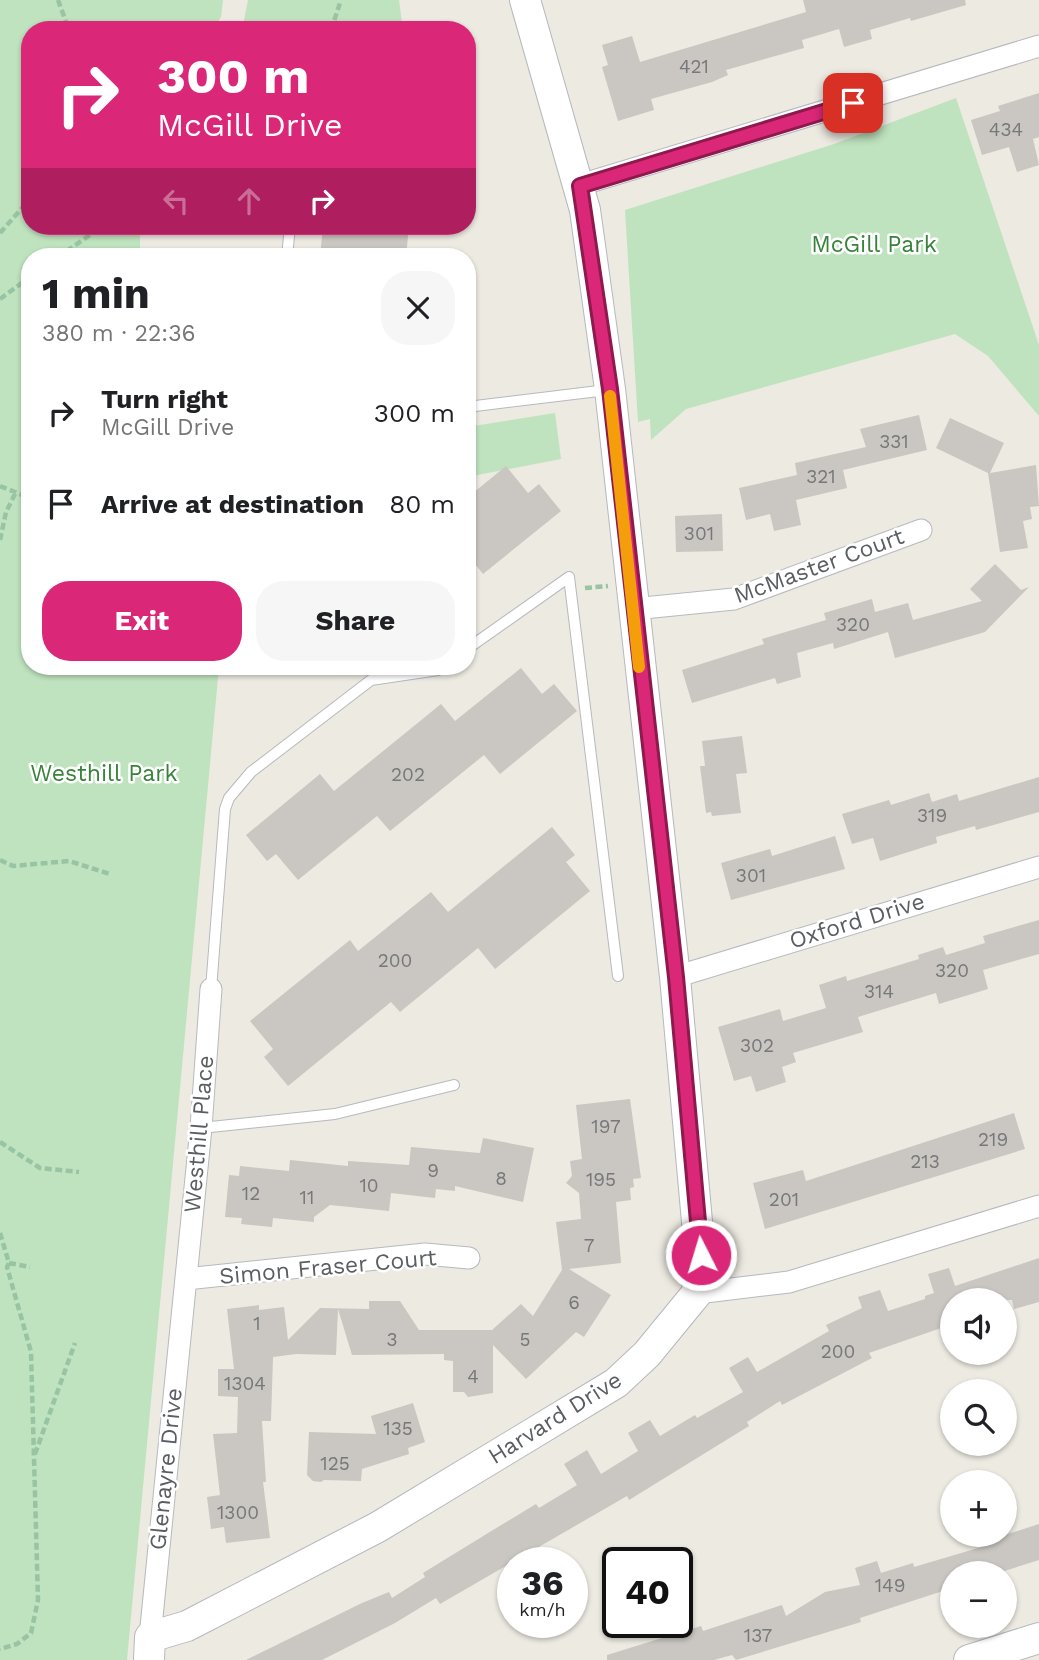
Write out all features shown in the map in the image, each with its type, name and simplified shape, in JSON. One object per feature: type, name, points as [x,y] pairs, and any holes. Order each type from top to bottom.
[{"type":"street","points":[[525,0],[580,186],[610,389],[632,608],[676,977],[701,1255],[697,1293],[789,1282],[1039,1206]]},
{"type":"street","points":[[580,186],[1039,46]]},
{"type":"street","name":"McMaster Court","points":[[632,608],[734,599],[921,530]]},
{"type":"street","name":"Oxford Drive","points":[[676,977],[1039,867]]},
{"type":"street","name":"Westhill Place","points":[[187,1279],[211,989]]},
{"type":"street","name":"Simon Fraser Court","points":[[187,1279],[425,1254],[468,1258]]},
{"type":"street","name":"Glenayre Drive","points":[[149,1648],[187,1279]]},
{"type":"street","name":"Harvard Drive","points":[[149,1648],[378,1527],[616,1383],[646,1354],[697,1293]]},
{"type":"street","points":[[969,1660],[1039,1639]]},
{"type":"lane","points":[[476,406],[610,389]]},
{"type":"lane","points":[[476,643],[569,577],[618,975]]},
{"type":"lane","points":[[211,989],[225,809],[229,798],[251,772],[370,680],[404,675]]},
{"type":"lane","points":[[201,1128],[335,1114],[454,1085]]},
{"type":"path","points":[[58,0],[66,21]]},
{"type":"path","points":[[334,21],[341,0]]},
{"type":"path","points":[[0,233],[21,209]]},
{"type":"path","points":[[71,248],[90,235]]},
{"type":"path","points":[[0,299],[21,284]]},
{"type":"path","points":[[0,486],[21,494]]},
{"type":"path","points":[[0,540],[6,512],[16,492]]},
{"type":"path","points":[[0,860],[13,866],[69,860],[110,874]]},
{"type":"path","points":[[0,1142],[40,1168],[79,1172]]},
{"type":"path","points":[[0,1233],[31,1352],[36,1617],[31,1633],[26,1638],[0,1649]]},
{"type":"path","points":[[9,1263],[30,1267]]},
{"type":"path","points":[[34,1458],[75,1343]]},
{"type":"green space","name":"Westhill Park","points":[[0,0],[223,0],[219,21],[21,21],[21,235],[140,235],[140,248],[21,248],[21,675],[218,675],[127,1660],[0,1660]]},
{"type":"green space","points":[[248,0],[399,0],[402,21],[244,21]]},
{"type":"green space","name":"McGill Park","points":[[956,98],[1039,345],[1039,416],[988,356],[955,334],[686,409],[651,440],[650,419],[638,422],[625,210],[834,144]]},
{"type":"green space","points":[[555,413],[561,459],[476,475],[476,426]]},
{"type":"building","points":[[803,0],[965,0],[966,5],[870,30],[872,39],[844,47],[839,29],[802,40],[804,48],[726,70],[728,75],[712,82],[651,99],[654,110],[618,121],[602,67],[608,65],[602,45],[632,36],[640,62],[806,12]]},
{"type":"building","points":[[1039,93],[1039,137],[1033,139],[1039,165],[1017,172],[1009,147],[982,155],[971,120],[1000,111],[998,106]]},
{"type":"building","points":[[322,235],[408,235],[407,248],[321,248]]},
{"type":"building","points":[[919,415],[927,450],[843,470],[847,488],[796,500],[801,525],[774,531],[770,514],[746,520],[739,488],[797,475],[795,463],[866,447],[860,429]]},
{"type":"building","points":[[950,418],[1004,443],[990,473],[1036,465],[1039,506],[1030,507],[1032,519],[1023,521],[1028,548],[1000,552],[988,473],[936,448]]},
{"type":"building","points":[[506,466],[528,493],[539,484],[561,511],[483,574],[476,565],[476,491]]},
{"type":"building","points":[[722,514],[723,551],[676,552],[675,516]]},
{"type":"building","points":[[995,564],[1021,590],[1029,587],[985,632],[895,658],[888,632],[834,649],[833,643],[797,653],[801,677],[777,684],[775,678],[692,703],[682,670],[764,644],[762,639],[826,620],[824,613],[872,599],[875,612],[908,603],[913,620],[982,601],[970,589]]},
{"type":"building","points":[[521,668],[542,694],[554,684],[577,711],[500,774],[484,755],[390,831],[377,816],[298,880],[276,854],[267,861],[246,835],[320,774],[334,791],[441,704],[455,721]]},
{"type":"building","points":[[742,736],[747,773],[736,774],[741,813],[712,816],[711,812],[706,813],[700,766],[705,766],[702,741]]},
{"type":"building","points":[[1039,777],[1039,812],[976,830],[975,826],[936,837],[937,843],[880,861],[873,838],[852,844],[842,814],[889,800],[891,805],[929,793],[932,802],[957,794],[959,801]]},
{"type":"building","points":[[552,827],[575,855],[566,862],[590,891],[495,969],[478,948],[400,1012],[391,1002],[288,1086],[264,1057],[273,1049],[250,1021],[350,940],[358,951],[431,892],[448,912]]},
{"type":"building","points":[[835,836],[845,869],[731,900],[721,863],[770,849],[772,856]]},
{"type":"building","points":[[1039,920],[1039,954],[983,970],[988,989],[939,1004],[936,993],[858,1017],[863,1032],[793,1053],[796,1062],[782,1067],[786,1082],[756,1092],[751,1076],[734,1081],[718,1027],[780,1009],[783,1021],[826,1008],[819,985],[846,976],[847,981],[919,959],[918,955],[943,947],[946,955],[985,943],[983,936]]},
{"type":"building","points":[[630,1099],[641,1178],[633,1179],[634,1187],[630,1188],[631,1200],[616,1202],[621,1263],[569,1269],[611,1295],[584,1337],[576,1332],[526,1379],[493,1345],[493,1393],[468,1397],[464,1392],[453,1392],[453,1361],[444,1360],[444,1354],[352,1355],[338,1309],[336,1355],[296,1354],[273,1357],[271,1421],[262,1421],[266,1482],[263,1482],[270,1538],[226,1543],[224,1527],[211,1529],[207,1497],[220,1495],[213,1434],[237,1433],[238,1397],[218,1396],[218,1369],[234,1369],[227,1309],[259,1305],[259,1310],[284,1307],[288,1340],[320,1308],[369,1309],[369,1301],[400,1301],[419,1330],[492,1330],[521,1304],[533,1316],[562,1270],[556,1222],[581,1219],[579,1193],[566,1183],[572,1176],[570,1161],[582,1159],[576,1105]]},
{"type":"building","points":[[1014,1113],[1025,1149],[765,1229],[753,1183],[803,1170],[806,1181]]},
{"type":"building","points":[[483,1138],[534,1148],[523,1202],[455,1186],[455,1191],[436,1189],[435,1198],[391,1193],[389,1211],[330,1205],[314,1217],[314,1222],[273,1218],[272,1227],[241,1224],[242,1218],[225,1217],[229,1175],[239,1176],[240,1166],[289,1171],[290,1160],[348,1166],[348,1161],[409,1165],[411,1147],[480,1153]]},
{"type":"building","points":[[1039,1258],[1039,1302],[1017,1308],[1017,1288],[940,1288],[940,1328],[869,1353],[872,1358],[782,1405],[780,1401],[747,1422],[749,1426],[629,1500],[627,1496],[539,1547],[497,1547],[497,1571],[440,1604],[436,1598],[395,1623],[322,1660],[246,1660],[362,1603],[389,1592],[392,1598],[425,1577],[423,1573],[493,1530],[536,1504],[539,1508],[577,1485],[564,1464],[587,1450],[601,1474],[638,1451],[628,1433],[650,1420],[660,1436],[695,1415],[697,1418],[743,1392],[729,1368],[748,1357],[757,1372],[829,1331],[826,1325],[862,1308],[858,1297],[880,1290],[888,1311],[925,1299],[925,1296],[934,1293],[928,1274],[949,1268],[955,1286]]},
{"type":"building","points":[[413,1403],[425,1442],[408,1448],[409,1454],[362,1469],[361,1481],[321,1482],[313,1481],[307,1475],[309,1432],[376,1434],[371,1416]]},
{"type":"building","points":[[1039,1524],[1039,1560],[1017,1567],[1017,1561],[940,1561],[940,1592],[860,1618],[861,1622],[736,1660],[732,1655],[714,1660],[607,1660],[607,1655],[662,1638],[693,1638],[693,1628],[701,1626],[703,1631],[782,1605],[786,1616],[825,1592],[860,1585],[855,1568],[877,1561],[881,1573],[913,1563],[914,1567],[982,1547],[1017,1547],[1017,1531]]},
{"type":"slow traffic","points":[[610,396],[639,667]]},
{"type":"route","points":[[701,1255],[676,977],[632,608],[610,389],[580,186],[853,103]]}]
